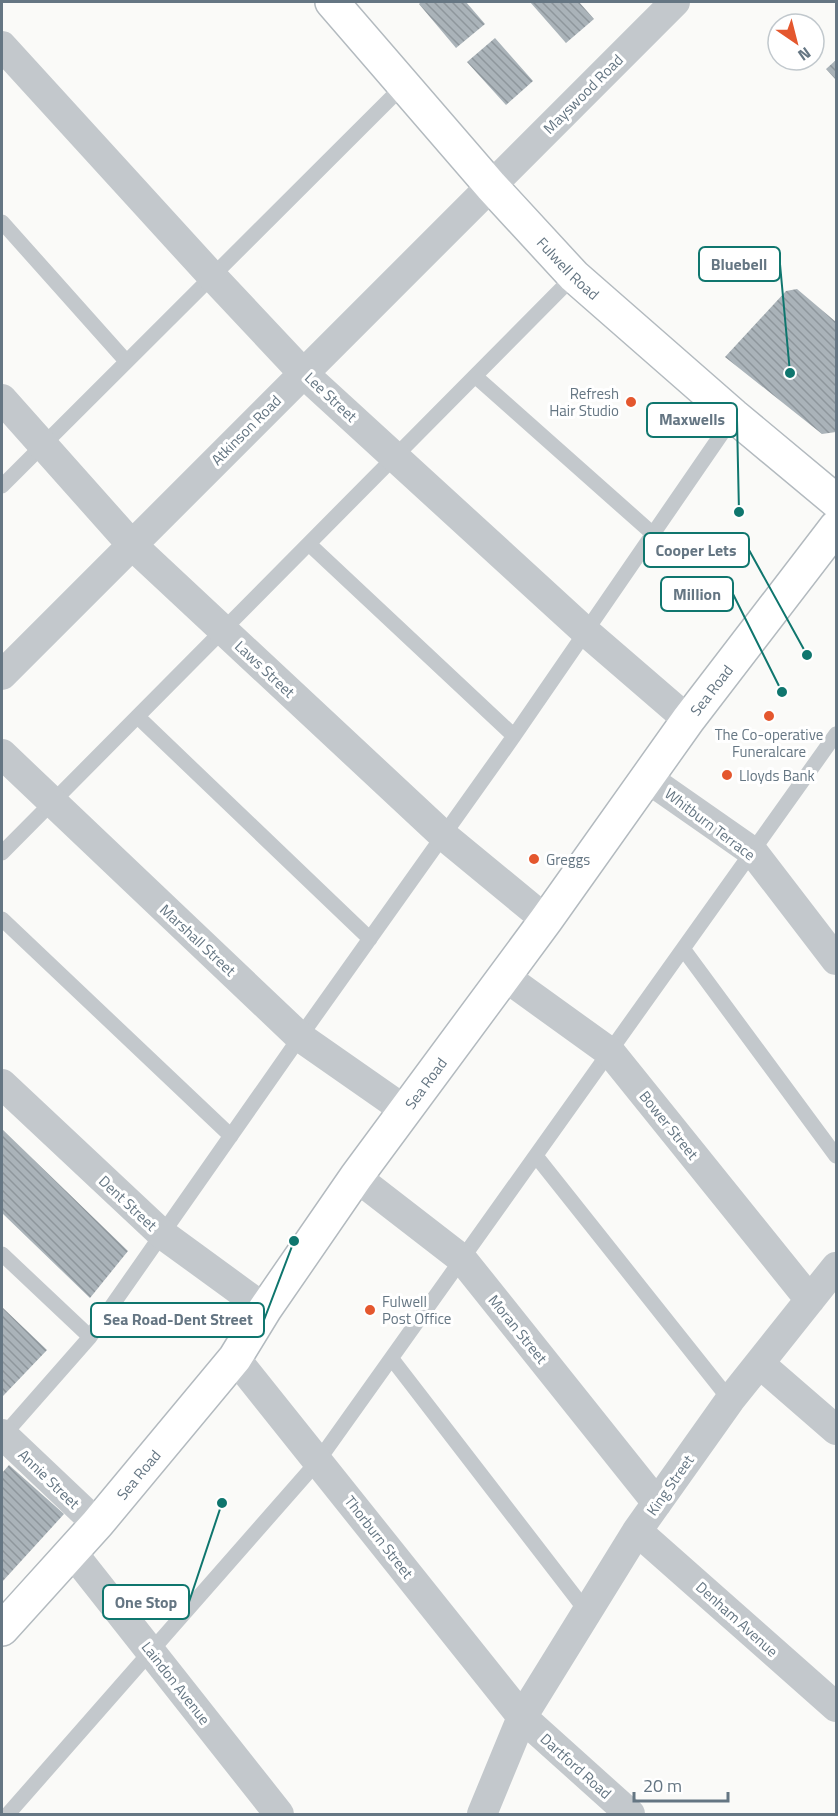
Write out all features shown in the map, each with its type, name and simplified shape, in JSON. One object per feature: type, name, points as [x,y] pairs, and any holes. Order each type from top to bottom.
[{"type":"street","name":"Fulwell Road","points":[[332,2],[491,186],[574,276],[734,416],[837,501]]},
{"type":"street","name":"Mayswood Road","points":[[491,186],[664,5]]},
{"type":"street","name":"Lee Street","points":[[2,46],[303,373],[586,632],[688,720]]},
{"type":"street","name":"Atkinson Road","points":[[2,675],[491,186]]},
{"type":"street","name":"Laws Street","points":[[2,399],[132,544],[444,836],[546,920]]},
{"type":"street","name":"Sea Road","points":[[2,1629],[97,1524],[235,1358],[265,1309],[356,1177],[546,920],[688,720],[837,527]]},
{"type":"street","name":"Marshall Street","points":[[2,754],[300,1037],[406,1111]]},
{"type":"street","name":"Whitburn Terrace","points":[[647,777],[753,852],[837,960]]},
{"type":"street","name":"Bower Street","points":[[504,976],[611,1053],[810,1300]]},
{"type":"street","name":"Dent Street","points":[[2,1084],[162,1234],[265,1309]]},
{"type":"street","name":"Moran Street","points":[[356,1177],[462,1259],[657,1503]]},
{"type":"street","name":"King Street","points":[[482,1815],[522,1717],[637,1531],[730,1400],[837,1267]]},
{"type":"street","name":"Thorburn Street","points":[[235,1358],[522,1717]]},
{"type":"street","points":[[760,1364],[837,1430]]},
{"type":"street","name":"Annie Street","points":[[2,1436],[97,1524]]},
{"type":"street","name":"Denham Avenue","points":[[637,1531],[837,1707]]},
{"type":"street","name":"Laindon Avenue","points":[[72,1552],[279,1815]]},
{"type":"street","name":"Dartford Road","points":[[522,1717],[630,1815]]},
{"type":"lane","points":[[2,486],[404,85]]},
{"type":"lane","points":[[2,222],[126,361]]},
{"type":"lane","points":[[2,853],[574,276]]},
{"type":"lane","points":[[475,376],[653,534]]},
{"type":"lane","points":[[2,1436],[90,1337],[514,736],[734,416]]},
{"type":"lane","points":[[309,544],[514,736]]},
{"type":"lane","points":[[138,717],[370,939]]},
{"type":"lane","points":[[8,1815],[318,1461],[836,737]]},
{"type":"lane","points":[[2,918],[231,1136]]},
{"type":"lane","points":[[684,950],[837,1156]]},
{"type":"lane","points":[[537,1156],[730,1400]]},
{"type":"lane","points":[[2,1254],[90,1337]]},
{"type":"lane","points":[[392,1359],[587,1612]]},
{"type":"building","points":[[421,2],[466,2],[485,24],[456,48],[419,4]]},
{"type":"building","points":[[530,2],[579,2],[594,19],[566,43]]},
{"type":"building","points":[[495,38],[533,81],[506,105],[467,62]]},
{"type":"building","points":[[836,60],[836,80],[826,69]]},
{"type":"building","points":[[797,289],[836,322],[836,432],[822,434],[725,357],[786,291]]},
{"type":"building","points":[[2,1129],[128,1251],[90,1298],[2,1213]]},
{"type":"building","points":[[2,1307],[47,1350],[3,1396],[2,1394]]},
{"type":"building","points":[[9,1465],[64,1514],[2,1582],[2,1473]]},
{"type":"place","name":"Bluebell","points":[[790,373]]},
{"type":"place","name":"Refresh Hair Studio","points":[[631,402]]},
{"type":"place","name":"Maxwells","points":[[739,512]]},
{"type":"place","name":"Cooper Lets","points":[[807,655]]},
{"type":"place","name":"Million","points":[[782,692]]},
{"type":"place","name":"The Co-operative Funeralcare","points":[[769,716]]},
{"type":"place","name":"Lloyds Bank","points":[[727,775]]},
{"type":"place","name":"Greggs","points":[[534,859]]},
{"type":"place","name":"Sea Road-Dent Street","points":[[294,1241]]},
{"type":"place","name":"Fulwell Post Office","points":[[370,1310]]},
{"type":"place","name":"One Stop","points":[[222,1503]]}]
